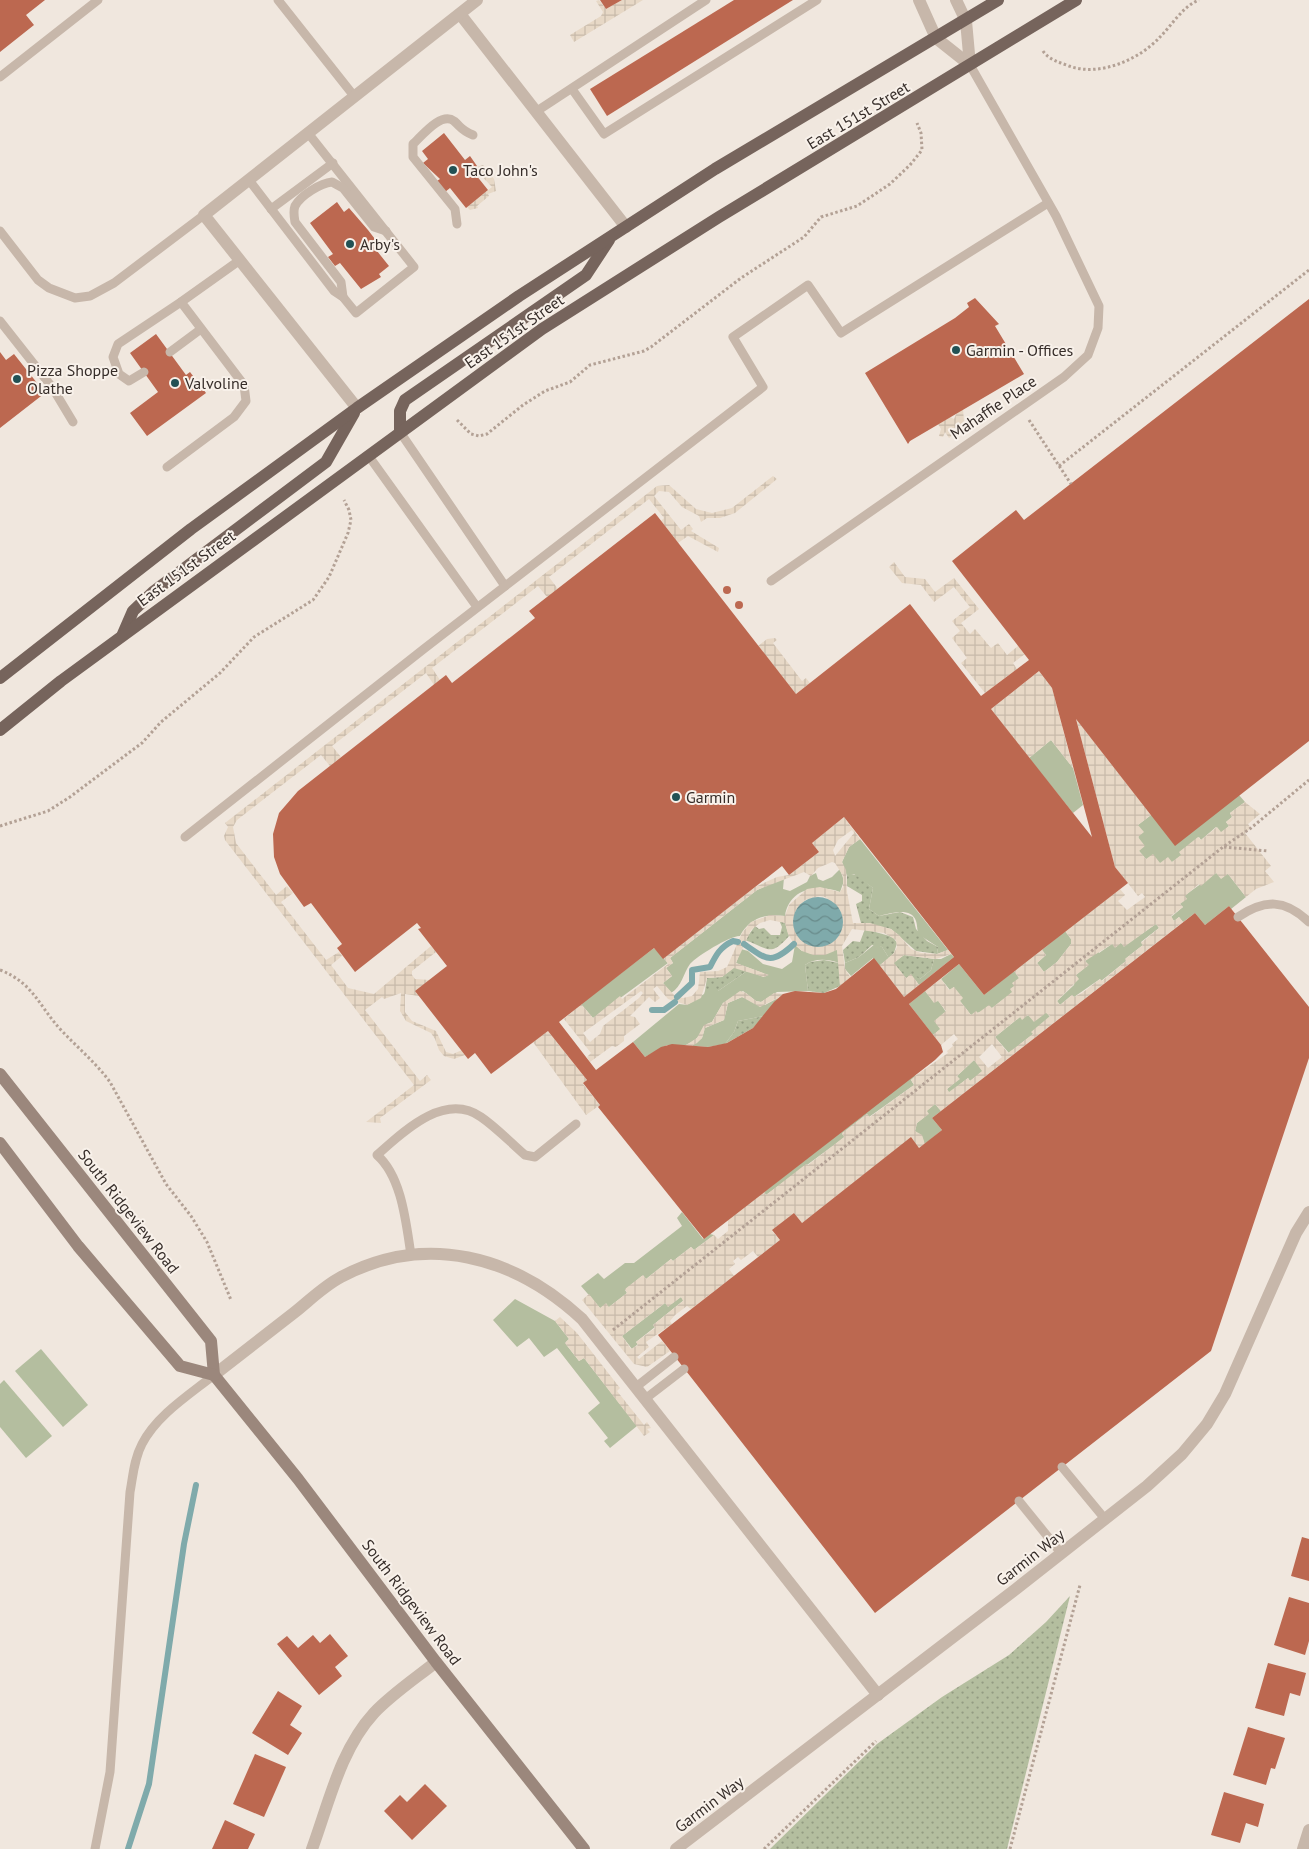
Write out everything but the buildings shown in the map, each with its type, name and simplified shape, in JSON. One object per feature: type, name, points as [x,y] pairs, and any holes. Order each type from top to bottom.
[{"type":"main road","name":"East 151st Street","points":[[0,678],[191,529],[357,408],[519,296],[715,169],[966,21],[998,0]]},
{"type":"main road","name":"East 151st Street","points":[[0,730],[122,636],[542,329],[719,218],[1076,0]]},
{"type":"main road","points":[[400,432],[400,411],[404,400],[586,275],[612,236]]},
{"type":"main road","points":[[122,636],[134,611],[153,592],[326,462],[357,408]]},
{"type":"main road","name":"South Ridgeview Road","points":[[0,1074],[211,1342],[214,1375],[298,1479],[436,1662],[584,1849]]},
{"type":"main road","points":[[0,1143],[78,1246],[180,1366],[214,1375]]},
{"type":"street","points":[[357,408],[204,215],[477,0]]},
{"type":"street","points":[[919,0],[936,38],[970,65]]},
{"type":"street","points":[[956,0],[966,21],[970,65]]},
{"type":"street","points":[[460,14],[626,227]]},
{"type":"street","name":"Garmin Way","points":[[676,1849],[1105,1519],[1147,1486],[1182,1454],[1206,1424],[1225,1394],[1296,1233],[1309,1212]]},
{"type":"street","points":[[214,1375],[339,1278],[365,1266],[412,1254],[450,1255],[484,1261],[535,1281],[555,1295],[582,1319],[878,1695]]},
{"type":"street","points":[[312,1849],[346,1754],[360,1730],[375,1712],[436,1662]]},
{"type":"street","points":[[1303,1849],[1309,1830]]},
{"type":"lane","points":[[0,77],[98,0]]},
{"type":"lane","points":[[278,0],[354,96]]},
{"type":"lane","points":[[537,111],[706,0]]},
{"type":"lane","points":[[572,89],[604,134],[816,0]]},
{"type":"lane","name":"Mahaffie Place","points":[[771,581],[1064,376],[1088,355],[1098,328],[1099,306],[1048,203],[970,65]]},
{"type":"lane","points":[[457,224],[455,209],[413,156],[412,144],[442,119],[448,118],[454,121],[461,130],[473,135]]},
{"type":"lane","points":[[248,180],[334,291],[343,296],[356,313],[414,267],[308,133]]},
{"type":"lane","points":[[271,209],[333,163]]},
{"type":"lane","points":[[343,296],[341,282],[294,222],[293,213],[297,203],[321,185],[332,182],[343,188],[374,227],[386,231]]},
{"type":"lane","points":[[185,837],[477,607],[763,387],[733,337],[808,285],[841,333],[1048,203]]},
{"type":"lane","points":[[0,231],[38,280],[55,291],[75,298],[90,296],[114,283],[204,215]]},
{"type":"lane","points":[[144,372],[129,381],[119,374],[113,357],[118,344],[240,260]]},
{"type":"lane","points":[[167,467],[234,417],[246,401],[244,385],[181,302]]},
{"type":"lane","points":[[0,321],[52,386],[74,422]]},
{"type":"lane","points":[[170,352],[201,329]]},
{"type":"lane","points":[[400,432],[506,586]]},
{"type":"lane","points":[[368,455],[477,607]]},
{"type":"lane","points":[[1238,917],[1260,905],[1272,903],[1292,909],[1309,922]]},
{"type":"lane","points":[[412,1254],[407,1226],[392,1175],[376,1155],[405,1130],[421,1119],[438,1112],[468,1111],[480,1116],[525,1155],[535,1157],[576,1124]]},
{"type":"lane","points":[[636,1386],[674,1357]]},
{"type":"lane","points":[[645,1399],[684,1369]]},
{"type":"lane","points":[[95,1849],[110,1772],[128,1544],[130,1492],[136,1462],[142,1444],[153,1426],[214,1375]]},
{"type":"lane","points":[[1062,1467],[1105,1519]]},
{"type":"lane","points":[[1019,1501],[1061,1553]]},
{"type":"path","points":[[1043,51],[1047,57],[1078,69],[1087,70],[1123,62],[1149,47],[1188,6],[1199,0]]},
{"type":"path","points":[[457,420],[471,434],[479,436],[487,434],[522,405],[545,391],[570,382],[590,365],[644,351],[651,347],[755,267],[804,237],[821,218],[857,206],[890,184],[922,150],[921,133],[917,123]]},
{"type":"path","points":[[1059,466],[1309,270]]},
{"type":"path","points":[[1020,406],[1071,484]]},
{"type":"path","points":[[0,826],[48,811],[70,797],[142,743],[161,722],[220,673],[254,637],[313,600],[329,577],[348,533],[349,510],[344,500]]},
{"type":"path","points":[[613,1330],[1223,847],[1251,828],[1309,780]]},
{"type":"path","points":[[1223,847],[1268,851]]},
{"type":"path","points":[[0,970],[23,981],[60,1030],[100,1069],[110,1082],[166,1184],[191,1216],[207,1242],[231,1300]]},
{"type":"path","points":[[1010,1849],[1080,1584]]},
{"type":"path","points":[[764,1849],[876,1741]]},
{"type":"green space","points":[[1051,740],[1073,768],[1083,805],[1073,813],[1029,758]]},
{"type":"green space","points":[[1239,795],[1245,802],[1230,813],[1232,817],[1226,822],[1229,826],[1221,833],[1216,827],[1201,840],[1199,837],[1180,852],[1182,855],[1172,862],[1160,863],[1146,859],[1139,851],[1138,825],[1151,815]]},
{"type":"green space","points":[[860,839],[948,950],[937,954],[938,947],[919,934],[916,921],[910,914],[899,912],[879,916],[869,909],[873,888],[854,874],[847,876],[842,862],[849,847]]},
{"type":"green space","points":[[840,869],[844,881],[840,892],[823,888],[806,890],[798,894],[792,899],[785,916],[772,915],[759,918],[748,925],[740,936],[722,942],[694,960],[678,987],[671,993],[663,983],[672,976],[666,968],[673,963],[670,958],[757,890],[784,878],[783,889],[790,891],[807,882],[810,876],[816,873],[818,879],[823,881],[832,877]]},
{"type":"green space","points":[[1216,873],[1228,874],[1246,897],[1231,909],[1229,906],[1205,925],[1195,913],[1183,922],[1179,917],[1174,921],[1171,917],[1183,907],[1180,904],[1184,896]]},
{"type":"green space","points":[[850,874],[857,875],[873,888],[869,909],[879,916],[900,912],[913,917],[916,929],[927,941],[938,947],[937,954],[916,951],[891,929],[861,923],[856,904],[862,901],[862,895],[847,886],[847,876]]},
{"type":"green space","points":[[779,920],[785,923],[789,936],[777,947],[768,949],[745,940],[755,926],[759,929],[764,928],[771,935],[780,935],[782,927]]},
{"type":"green space","points":[[1156,924],[1159,928],[1141,942],[1143,945],[1125,959],[1126,961],[1101,981],[1100,979],[1074,997],[1072,995],[1060,1005],[1057,1001],[1074,985],[1076,975],[1088,965],[1085,961],[1098,951],[1099,953],[1112,944],[1121,943],[1124,946]]},
{"type":"green space","points":[[865,929],[893,937],[897,943],[894,953],[889,958],[882,947],[872,945],[859,957],[845,963],[843,950],[853,941],[860,942]]},
{"type":"green space","points":[[1065,931],[1071,939],[1071,944],[1057,962],[1044,972],[1037,963],[1046,955],[1042,950]]},
{"type":"green space","points":[[875,944],[882,947],[889,958],[879,966],[873,958],[851,976],[845,969],[845,963],[859,957]]},
{"type":"green space","points":[[795,945],[802,951],[837,949],[839,963],[821,960],[805,965],[808,991],[777,992],[761,1002],[756,1001],[743,991],[723,1003],[712,1022],[707,1024],[697,1038],[686,1045],[667,1045],[645,1057],[633,1042],[679,1004],[687,1005],[704,994],[705,991],[718,991],[747,971],[764,977],[768,975],[736,963],[741,949],[748,951],[763,964],[782,969],[792,962]]},
{"type":"green space","points":[[654,948],[668,963],[593,1018],[581,1004]]},
{"type":"green space","points":[[951,954],[954,957],[919,985],[911,974],[920,979],[931,970],[934,959],[941,959]]},
{"type":"green space","points":[[904,955],[934,959],[931,970],[920,979],[906,978],[893,963]]},
{"type":"green space","points":[[824,960],[839,963],[840,986],[824,993],[808,991],[805,965],[810,962]]},
{"type":"green space","points":[[959,964],[984,995],[1014,971],[1019,978],[1013,992],[992,1008],[971,1015],[960,1001],[954,987],[950,990],[941,979]]},
{"type":"green space","points":[[734,967],[747,971],[718,991],[705,991],[707,978],[722,977]]},
{"type":"green space","points":[[925,991],[934,1002],[938,1000],[946,1012],[941,1029],[933,1035],[909,1004]]},
{"type":"green space","points":[[742,997],[765,1005],[778,998],[764,1016],[738,1021],[734,1032],[725,1044],[708,1047],[692,1046],[702,1038],[705,1028],[724,1020],[728,1003]]},
{"type":"green space","points":[[1046,1012],[1050,1017],[1033,1034],[1009,1053],[995,1037],[1020,1017]]},
{"type":"green space","points":[[764,1016],[753,1028],[725,1044],[734,1032],[738,1021]]},
{"type":"green space","points":[[974,1060],[983,1071],[970,1081],[968,1078],[949,1093],[947,1089],[959,1079],[957,1076]]},
{"type":"green space","points":[[914,1075],[916,1076],[911,1080],[914,1085],[869,1117],[867,1114],[842,1134],[845,1137],[766,1195],[764,1192]]},
{"type":"green space","points":[[935,1104],[941,1111],[932,1118],[942,1130],[925,1144],[915,1131],[917,1123],[928,1114],[926,1111]]},
{"type":"green space","points":[[682,1212],[703,1239],[710,1234],[714,1235],[694,1250],[691,1247],[673,1261],[671,1259],[646,1279],[643,1275],[625,1290],[627,1293],[609,1307],[600,1308],[581,1286],[598,1273],[604,1279],[625,1263],[634,1263],[682,1226],[677,1218]]},
{"type":"green space","points":[[681,1297],[684,1300],[653,1325],[655,1327],[636,1342],[638,1344],[632,1349],[622,1336],[665,1303],[668,1306]]},
{"type":"green space","points":[[515,1299],[555,1321],[569,1339],[565,1343],[579,1361],[584,1358],[637,1426],[610,1448],[604,1441],[608,1438],[588,1413],[600,1403],[557,1348],[544,1357],[529,1338],[517,1347],[493,1320]]},
{"type":"green space","points":[[41,1349],[88,1405],[63,1427],[15,1371]]},
{"type":"green space","points":[[4,1380],[52,1436],[26,1458],[0,1427],[0,1384]]},
{"type":"green space","points":[[1070,1596],[1007,1849],[770,1849],[877,1744],[942,1697],[1009,1655],[1046,1622]]},
{"type":"shaded area","points":[[599,0],[606,9],[622,0],[643,0],[574,42],[570,35],[601,16],[603,12],[596,1]]},
{"type":"shaded area","points":[[483,165],[494,179],[496,191],[488,194],[489,196],[477,206],[478,208],[470,210],[467,207],[492,187],[474,168]]},
{"type":"shaded area","points":[[963,409],[964,421],[958,427],[950,429],[954,434],[949,438],[945,432],[943,437],[939,436],[941,429],[938,424],[950,417],[954,419],[957,412]]},
{"type":"shaded area","points":[[773,476],[777,479],[735,513],[720,518],[707,518],[701,522],[699,516],[682,507],[669,492],[659,491],[654,496],[681,530],[689,524],[693,529],[691,531],[719,548],[718,552],[688,536],[678,543],[661,521],[664,518],[649,499],[549,577],[558,589],[547,597],[538,586],[432,668],[440,680],[434,685],[426,673],[332,746],[341,757],[330,766],[321,755],[237,820],[233,827],[236,843],[276,895],[287,886],[293,893],[281,902],[326,960],[339,952],[342,956],[331,965],[348,988],[374,994],[431,946],[436,952],[412,971],[415,979],[430,980],[419,996],[405,994],[405,1012],[412,1021],[436,1031],[446,1052],[453,1054],[462,1050],[465,1055],[454,1059],[444,1056],[431,1033],[406,1021],[400,1011],[401,993],[384,999],[382,997],[365,1010],[420,1081],[427,1075],[431,1080],[380,1118],[381,1123],[366,1122],[414,1085],[225,840],[224,836],[228,827],[225,823],[657,486],[669,485],[696,509],[712,513],[732,508]]},
{"type":"shaded area","points":[[894,562],[905,577],[925,579],[935,592],[954,578],[979,609],[961,623],[970,634],[975,629],[991,648],[998,643],[1007,655],[1018,646],[1025,654],[1013,663],[1017,669],[985,693],[961,663],[967,658],[952,638],[960,631],[952,621],[970,607],[954,587],[934,602],[921,585],[902,583],[889,567]]},
{"type":"shaded area","points":[[775,638],[777,640],[773,643],[802,681],[806,678],[810,683],[796,694],[758,646],[767,639]]},
{"type":"shaded area","points":[[1039,671],[1052,688],[1073,768],[1051,740],[1029,758],[991,709]]},
{"type":"shaded area","points":[[1076,719],[1151,815],[1138,825],[1144,832],[1138,837],[1145,846],[1139,851],[1146,859],[1153,854],[1160,863],[1168,857],[1172,862],[1181,855],[1179,852],[1198,837],[1201,840],[1217,827],[1221,832],[1229,826],[1226,822],[1232,817],[1230,813],[1245,802],[1260,814],[1248,824],[1251,828],[1245,833],[1271,866],[1265,871],[1274,882],[1256,889],[1246,897],[1228,874],[1221,879],[1216,873],[1201,886],[1199,884],[1185,896],[1187,899],[1180,904],[1183,907],[1171,916],[1174,921],[1179,917],[1183,922],[941,1111],[935,1104],[927,1111],[929,1114],[917,1123],[915,1131],[922,1135],[925,1144],[919,1148],[911,1138],[802,1223],[794,1213],[772,1231],[780,1240],[758,1257],[753,1251],[741,1260],[738,1257],[733,1261],[735,1264],[729,1269],[734,1276],[691,1309],[687,1306],[675,1315],[670,1321],[672,1324],[646,1342],[649,1347],[637,1357],[639,1359],[662,1341],[670,1351],[647,1367],[634,1364],[582,1300],[589,1294],[600,1308],[606,1303],[609,1307],[627,1293],[625,1289],[643,1275],[646,1279],[671,1259],[673,1261],[691,1247],[694,1250],[714,1235],[718,1239],[728,1231],[728,1220],[764,1192],[766,1195],[806,1164],[808,1165],[844,1137],[842,1133],[867,1114],[870,1117],[914,1085],[911,1080],[948,1053],[947,1051],[953,1046],[952,1044],[958,1039],[954,1034],[941,1045],[933,1035],[940,1029],[934,1021],[946,1011],[938,1001],[934,1003],[925,991],[941,979],[949,990],[954,987],[963,998],[960,1001],[971,1015],[976,1011],[978,1013],[989,1005],[992,1008],[1012,992],[1010,989],[1014,986],[1012,983],[1019,978],[1014,971],[1042,950],[1046,955],[1037,963],[1044,972],[1057,962],[1071,944],[1071,939],[1065,931],[1120,889],[1125,895],[1118,901],[1127,910],[1145,897],[1142,893],[1138,896],[1115,867]],"holes":[[[1156,924],[1159,928],[1141,943],[1143,945],[1125,959],[1126,961],[1102,981],[1100,979],[1082,993],[1074,997],[1072,995],[1060,1005],[1057,1001],[1079,979],[1076,975],[1089,965],[1085,961],[1112,944],[1115,948],[1121,943],[1124,947]],[[1046,1013],[1050,1016],[1031,1032],[1033,1034],[1008,1053],[995,1037],[1020,1017],[1022,1020],[1028,1015],[1034,1022]],[[992,1044],[1002,1057],[988,1068],[979,1057]],[[974,1060],[982,1071],[970,1081],[968,1078],[949,1092],[947,1089],[960,1079],[957,1076]],[[681,1297],[683,1301],[653,1325],[655,1328],[636,1342],[638,1345],[631,1349],[622,1336],[665,1303],[668,1307]]]},
{"type":"shaded area","points":[[844,817],[860,839],[849,847],[842,862],[846,870],[847,892],[853,923],[870,923],[891,929],[911,949],[921,953],[937,954],[948,950],[951,954],[936,959],[904,955],[894,963],[906,978],[911,974],[919,985],[904,997],[879,966],[894,953],[897,947],[896,940],[884,933],[852,929],[842,946],[845,969],[851,978],[840,986],[837,950],[825,955],[813,955],[802,951],[794,944],[788,934],[785,923],[770,920],[760,923],[751,930],[736,963],[769,975],[764,977],[734,968],[722,977],[707,978],[701,998],[687,1005],[668,999],[657,986],[653,989],[660,998],[655,1002],[649,997],[630,1016],[635,1017],[640,1024],[624,1036],[624,1041],[616,1047],[612,1046],[590,1062],[587,1057],[591,1053],[564,1019],[581,1004],[593,1018],[620,996],[622,999],[668,964],[664,958],[755,887],[777,877],[789,875],[819,852],[812,843]],"holes":[[[852,830],[854,833],[835,856],[833,850],[838,840]],[[832,862],[835,863],[843,876],[843,887],[840,892],[820,887],[807,889],[789,905],[785,916],[770,915],[751,922],[742,933],[727,967],[718,971],[700,972],[698,989],[692,996],[683,998],[675,996],[663,983],[672,976],[666,968],[673,963],[670,958],[757,890],[804,872],[811,876],[818,868]],[[820,896],[828,898],[795,912],[805,900]],[[641,991],[643,993],[603,1026],[600,1034],[590,1042],[583,1033]]]},
{"type":"shaded area","points":[[740,991],[761,1002],[774,993],[785,994],[760,1007],[742,997],[728,1003],[724,1020],[705,1028],[702,1038],[697,1043],[692,1046],[686,1045],[697,1038],[704,1025],[712,1022],[723,1003]]},
{"type":"shaded area","points":[[548,1031],[587,1080],[583,1084],[600,1105],[586,1115],[533,1042]]},
{"type":"shaded area","points":[[560,1317],[577,1333],[620,1388],[617,1391],[644,1425],[647,1422],[651,1428],[647,1429],[650,1432],[644,1436],[584,1358],[579,1361],[565,1343],[569,1339],[555,1321]]},
{"type":"water","points":[[818,897],[828,899],[836,904],[841,912],[843,922],[841,932],[836,940],[828,945],[818,947],[808,945],[800,940],[795,932],[793,922],[795,912],[800,904],[808,899]]},
{"type":"waterway","points":[[677,997],[692,983],[692,970],[710,967],[716,955],[722,949],[733,941],[738,942]]},
{"type":"waterway","points":[[744,944],[758,954],[769,958],[780,955],[794,944]]},
{"type":"waterway","points":[[652,1010],[664,1010],[675,1002]]},
{"type":"waterway","points":[[128,1849],[149,1784],[184,1544],[196,1485]]},
{"type":"place","name":"Taco John's","points":[[453,170]]},
{"type":"place","name":"Arby's","points":[[350,244]]},
{"type":"place","name":"Garmin - Offices","points":[[956,350]]},
{"type":"place","name":"Pizza Shoppe Olathe","points":[[17,379]]},
{"type":"place","name":"Valvoline","points":[[175,383]]},
{"type":"place","name":"Garmin","points":[[676,797]]}]
